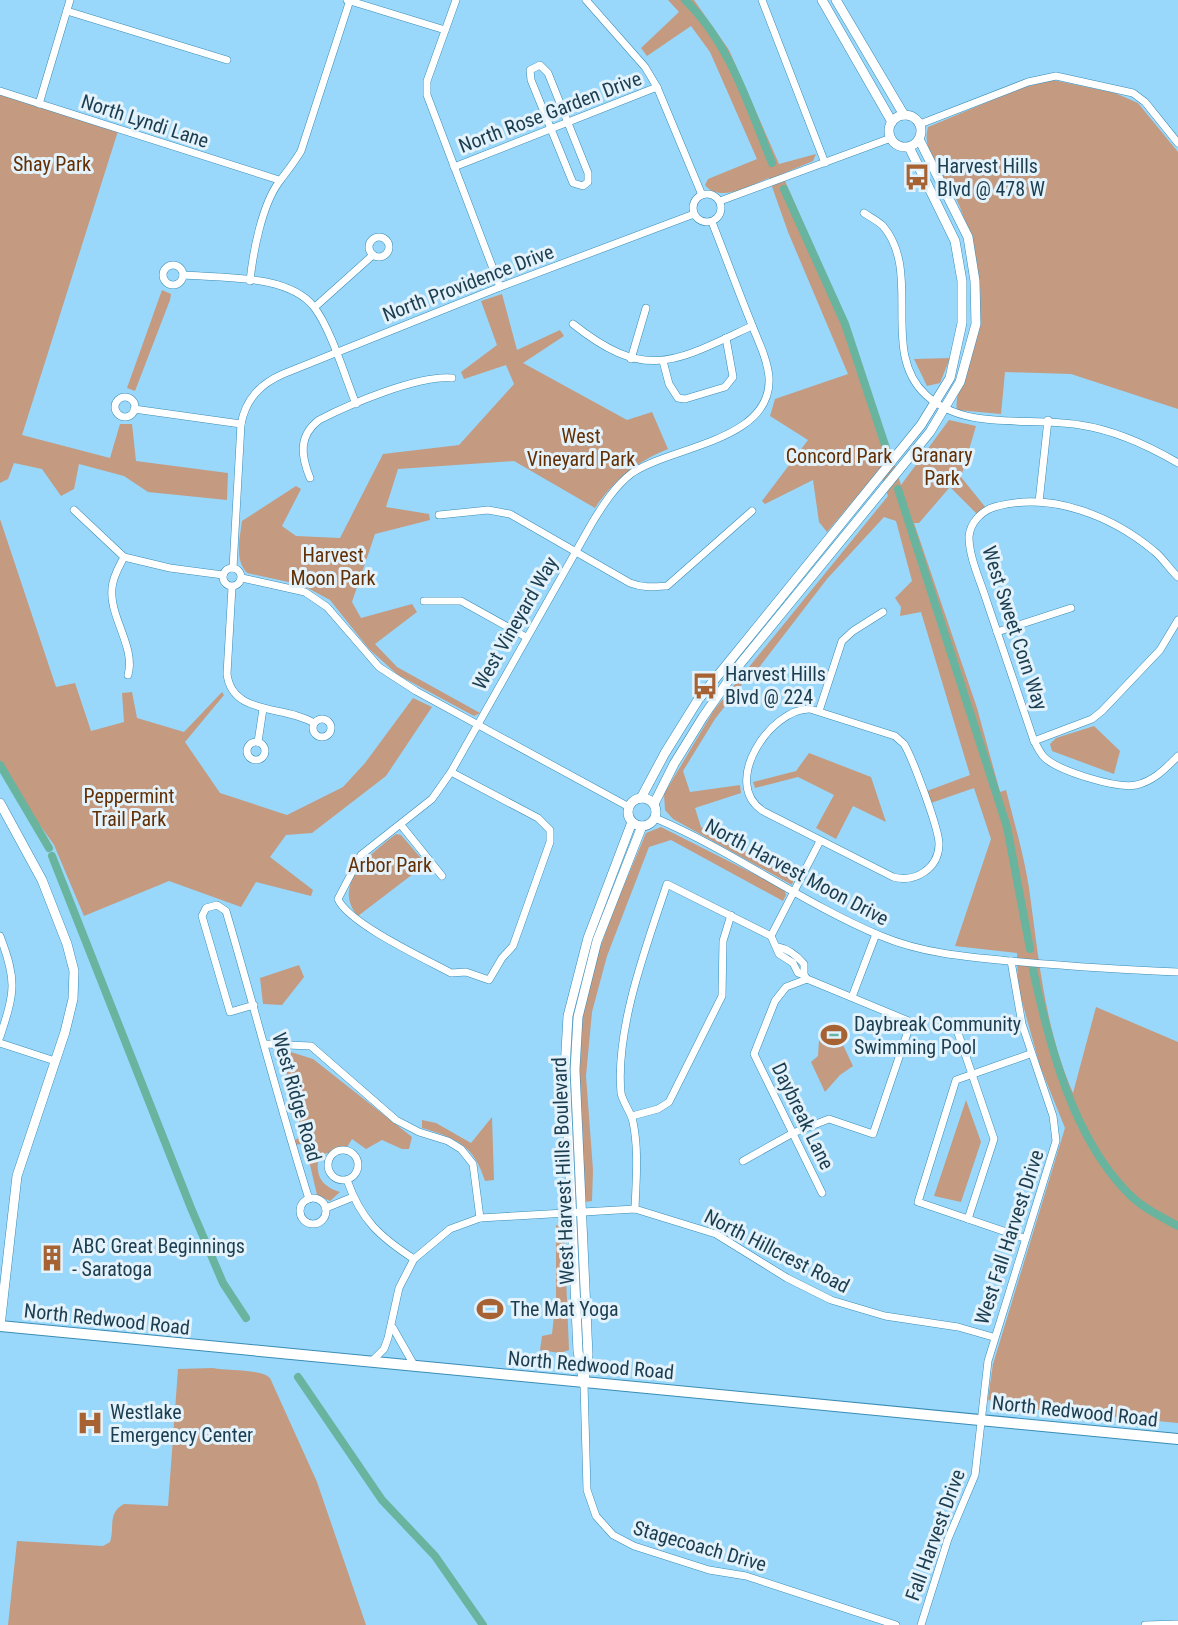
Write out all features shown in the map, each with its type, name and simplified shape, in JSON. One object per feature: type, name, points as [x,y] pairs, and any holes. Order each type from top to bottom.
[{"type":"main road","name":"North Redwood Road","points":[[0,1326],[414,1365],[584,1384],[1178,1439]]},
{"type":"street","points":[[39,104],[70,0]]},
{"type":"street","points":[[250,281],[263,221],[279,180],[289,172],[301,151],[349,0],[445,30]]},
{"type":"street","points":[[456,0],[427,81],[427,95],[500,287]]},
{"type":"street","points":[[586,0],[645,67],[657,87],[702,195]]},
{"type":"street","points":[[762,0],[825,163]]},
{"type":"street","points":[[822,0],[892,122],[891,138],[897,145],[909,147],[919,139]]},
{"type":"street","points":[[836,0],[904,116]]},
{"type":"street","points":[[67,11],[228,60]]},
{"type":"street","points":[[535,66],[545,68],[548,73],[568,122],[588,173],[588,182],[583,186],[573,183],[549,130],[530,75],[530,70],[535,66]]},
{"type":"street","points":[[920,124],[1044,76],[1060,76],[1133,93],[1145,102],[1178,143]]},
{"type":"street","name":"North Rose Garden Drive","points":[[454,167],[657,87]]},
{"type":"street","name":"North Lyndi Lane","points":[[0,92],[279,180]]},
{"type":"street","points":[[641,798],[665,753],[698,700],[960,382],[976,324],[975,281],[968,237],[919,139],[920,124],[913,117],[904,116],[892,122]]},
{"type":"street","points":[[720,201],[891,138]]},
{"type":"street","points":[[629,807],[632,822],[642,826],[655,818],[654,804],[680,754],[740,664],[889,484],[941,405],[950,378],[962,323],[962,281],[955,241],[909,147]]},
{"type":"street","points":[[702,195],[714,195],[720,201],[721,213],[712,222],[704,222],[694,214],[693,206],[702,195]]},
{"type":"street","points":[[864,213],[883,226],[892,244],[902,290],[901,334],[906,360],[917,385],[941,405],[960,416],[981,420],[1048,420],[1083,425],[1116,435],[1178,463]]},
{"type":"street","name":"North Providence Drive","points":[[241,424],[248,403],[257,390],[273,378],[500,287],[694,214]]},
{"type":"street","points":[[573,324],[615,354],[631,359],[663,361],[752,326],[712,222]]},
{"type":"street","points":[[315,307],[373,255]]},
{"type":"street","points":[[183,275],[286,286],[299,293],[315,307],[356,404]]},
{"type":"street","points":[[631,359],[646,309]]},
{"type":"street","name":"West Vineyard Way","points":[[451,772],[542,820],[550,830],[550,842],[513,946],[502,958],[489,980],[466,972],[450,973],[363,924],[341,907],[338,899],[361,855],[432,799],[451,772],[526,637],[608,499],[632,473],[664,456],[733,432],[745,426],[760,410],[768,388],[768,375],[765,359],[752,326]]},
{"type":"street","points":[[663,361],[669,384],[678,398],[685,399],[725,387],[733,377],[726,338]]},
{"type":"street","points":[[310,478],[302,453],[303,442],[310,427],[328,415],[428,378],[452,378]]},
{"type":"street","points":[[134,409],[241,424],[233,568]]},
{"type":"street","points":[[1048,420],[1040,502],[1083,511],[1128,532],[1154,550],[1178,577]]},
{"type":"street","name":"West Sweet Corn Way","points":[[1034,741],[997,633],[969,541],[976,519],[992,507],[1040,502]]},
{"type":"street","points":[[74,510],[124,557],[170,568],[223,575]]},
{"type":"street","points":[[440,515],[488,510],[501,512],[640,587],[667,586],[752,511]]},
{"type":"street","points":[[124,557],[115,575],[112,589],[115,614],[128,655],[130,667],[128,675]]},
{"type":"street","points":[[223,575],[228,569],[233,568]]},
{"type":"street","points":[[233,568],[240,573],[242,578]]},
{"type":"street","points":[[223,575],[225,584],[232,587],[237,585],[242,578]]},
{"type":"street","points":[[242,578],[305,592],[327,607],[379,667],[416,691],[629,807]]},
{"type":"street","points":[[232,587],[228,680],[236,695],[246,703],[263,709],[283,710],[303,716],[314,723]]},
{"type":"street","points":[[424,601],[461,601],[526,637]]},
{"type":"street","points":[[997,633],[1071,608]]},
{"type":"street","points":[[819,711],[842,641],[883,612]]},
{"type":"street","points":[[1178,620],[1160,650],[1102,711],[1092,719],[1034,741],[1043,756],[1057,765],[1119,785],[1139,784],[1156,776],[1178,756]]},
{"type":"street","points":[[258,742],[263,709]]},
{"type":"street","points":[[795,710],[819,711],[895,736],[908,753],[938,837],[936,858],[927,870],[903,879],[893,877],[820,842],[759,809],[748,797],[744,784],[750,762],[776,723],[795,710]]},
{"type":"street","points":[[629,807],[636,799],[641,798],[654,804]]},
{"type":"street","points":[[0,1326],[10,1214],[17,1176],[73,999],[71,957],[42,880],[1,808]]},
{"type":"street","name":"North Harvest Moon Drive","points":[[655,818],[792,892],[876,934],[909,945],[957,956],[1178,972]]},
{"type":"street","name":"West Harvest Hills Boulevard","points":[[584,1384],[578,1351],[571,1215],[565,1070],[568,1016],[588,938],[632,822]]},
{"type":"street","points":[[401,825],[442,876]]},
{"type":"street","name":"West Harvest Hills Boulevard","points":[[584,1384],[588,1355],[575,1070],[578,1017],[597,941],[642,826]]},
{"type":"street","points":[[771,936],[820,842]]},
{"type":"street","points":[[635,1209],[637,1150],[632,1116],[621,1095],[623,1048],[635,986],[667,884],[771,936],[778,947],[779,954],[793,963],[798,973],[911,1022],[873,1134],[829,1119],[793,1133],[742,1161]]},
{"type":"street","name":"West Ridge Road","points":[[254,1005],[230,1012],[202,916],[206,908],[217,905],[226,910],[254,1005],[309,1199],[300,1210],[307,1223],[321,1221],[326,1208],[353,1197]]},
{"type":"street","points":[[632,1116],[658,1109],[669,1102],[711,1019],[722,996],[723,941],[731,915]]},
{"type":"street","points":[[852,997],[876,934]]},
{"type":"street","points":[[0,936],[12,967],[13,987],[0,1037]]},
{"type":"street","name":"West Fall Harvest Drive","points":[[980,1420],[988,1361],[1055,1150],[1053,1116],[1030,1054],[1015,997],[1011,961]]},
{"type":"street","name":"Daybreak Lane","points":[[806,977],[786,987],[775,1001],[754,1054],[822,1193]]},
{"type":"street","points":[[957,1033],[994,1139],[968,1219]]},
{"type":"street","points":[[0,1043],[55,1061]]},
{"type":"street","points":[[265,1044],[310,1046],[396,1120],[419,1132],[448,1141],[461,1149],[473,1164],[480,1218]]},
{"type":"street","points":[[1024,1238],[918,1202],[956,1080],[1030,1054]]},
{"type":"street","name":"West Ridge Road","points":[[340,1150],[350,1152],[358,1164],[355,1174],[347,1180],[333,1177],[328,1169],[329,1159],[340,1150]]},
{"type":"street","name":"West Ridge Road","points":[[347,1180],[353,1197],[376,1232],[414,1259]]},
{"type":"street","points":[[309,1199],[319,1200],[326,1208]]},
{"type":"street","name":"North Hillcrest Road","points":[[414,1259],[450,1229],[480,1218],[571,1215],[635,1209],[716,1234],[787,1278],[831,1300],[885,1317],[958,1327],[993,1337]]},
{"type":"street","points":[[372,1361],[384,1349],[393,1328],[399,1288],[414,1259]]},
{"type":"street","points":[[393,1328],[414,1365]]},
{"type":"street","name":"Stagecoach Drive","points":[[584,1384],[587,1490],[596,1516],[613,1535],[634,1546],[709,1570],[746,1576],[896,1625]]},
{"type":"street","name":"Fall Harvest Drive","points":[[921,1625],[948,1539],[973,1482],[980,1420]]},
{"type":"street","points":[[1145,1625],[1178,1624]]},
{"type":"green space","points":[[668,0],[694,0],[729,50],[779,164],[816,154],[813,161],[782,174],[847,322],[901,485],[949,420],[976,426],[961,477],[986,508],[977,514],[950,487],[919,523],[914,523],[977,708],[1000,792],[1006,790],[1027,876],[1049,1017],[1055,1043],[1073,1093],[1096,1007],[1178,1042],[1178,1423],[997,1406],[988,1399],[993,1364],[1065,1128],[1040,1066],[1018,987],[1017,953],[955,946],[991,839],[974,788],[931,803],[927,791],[970,775],[921,612],[900,616],[901,607],[895,598],[912,581],[896,521],[884,517],[827,579],[754,674],[749,675],[715,719],[683,771],[690,792],[740,785],[741,793],[695,808],[701,827],[794,878],[792,885],[673,819],[665,810],[664,794],[714,710],[888,496],[879,470],[827,532],[819,522],[813,480],[765,504],[762,501],[808,440],[770,416],[775,399],[848,374],[788,232],[769,178],[727,193],[719,193],[705,185],[708,179],[757,159],[710,52],[691,26],[647,56],[641,48],[679,12]]},
{"type":"green space","points":[[1053,80],[1115,93],[1138,103],[1178,152],[1178,409],[1071,374],[1005,372],[1001,414],[957,410],[957,398],[970,362],[978,328],[980,282],[973,246],[962,213],[928,147],[928,127],[1021,88]]},
{"type":"green space","name":"Shay Park","points":[[0,91],[118,131],[22,435],[110,458],[120,424],[132,424],[136,461],[228,473],[227,500],[148,492],[124,476],[79,464],[74,489],[61,496],[42,469],[14,463],[8,479],[0,483]]},
{"type":"green space","points":[[162,290],[171,294],[170,300],[135,391],[127,388]]},
{"type":"green space","points":[[502,294],[517,350],[560,330],[564,336],[523,363],[627,420],[652,412],[668,449],[636,466],[618,480],[595,508],[514,461],[398,469],[386,507],[429,514],[430,520],[375,534],[352,602],[361,618],[412,604],[417,612],[375,644],[397,667],[480,713],[474,716],[398,675],[369,649],[330,600],[302,585],[247,573],[240,561],[239,541],[242,521],[296,486],[301,489],[282,526],[296,536],[340,538],[383,454],[459,445],[514,384],[506,365],[464,379],[461,372],[497,345],[481,301]]},
{"type":"green space","points":[[950,358],[940,383],[927,386],[914,359]]},
{"type":"green space","name":"Peppermint Trail Park","points":[[0,519],[56,687],[75,683],[91,731],[124,722],[122,693],[132,692],[137,718],[184,732],[222,692],[224,695],[185,742],[220,793],[287,815],[343,787],[365,763],[413,698],[432,707],[386,776],[312,833],[286,835],[270,857],[313,890],[311,896],[256,882],[241,907],[169,881],[84,916],[54,845],[0,769]]},
{"type":"green space","points":[[1094,726],[1120,751],[1114,774],[1052,751],[1050,744],[1056,738]]},
{"type":"green space","points":[[809,753],[871,777],[886,822],[853,806],[836,839],[816,828],[834,795],[798,777],[755,788],[753,782],[796,771]]},
{"type":"green space","points":[[661,827],[784,889],[786,895],[783,901],[671,840],[649,847],[607,956],[592,1012],[586,1076],[593,1170],[592,1201],[585,1202],[578,1087],[582,1019],[600,947],[627,878],[646,833]]},
{"type":"green space","name":"Arbor Park","points":[[396,834],[401,835],[426,864],[358,916],[351,904],[349,892],[352,880],[367,859]]},
{"type":"green space","points":[[299,965],[304,977],[282,1005],[263,1004],[260,978]]},
{"type":"green space","points":[[826,1039],[833,1045],[843,1045],[853,1066],[840,1075],[825,1092],[811,1062],[818,1056],[819,1040],[823,1042]]},
{"type":"green space","points":[[291,1052],[313,1059],[412,1137],[409,1149],[402,1149],[382,1140],[366,1149],[352,1139],[346,1149],[319,1155],[320,1178],[328,1186],[340,1192],[330,1201],[317,1195],[305,1143],[296,1145],[295,1140],[303,1136],[281,1053]]},
{"type":"green space","points":[[966,1100],[981,1142],[961,1202],[934,1196]]},
{"type":"green space","points":[[492,1117],[494,1180],[485,1181],[475,1159],[462,1145],[445,1135],[422,1128],[422,1120],[436,1123],[471,1143]]},
{"type":"green space","points":[[556,1225],[564,1228],[569,1350],[560,1353],[540,1350],[542,1336],[552,1334],[556,1298]]},
{"type":"green space","points":[[213,1368],[260,1373],[270,1378],[317,1482],[366,1625],[8,1625],[17,1541],[103,1546],[110,1542],[115,1512],[124,1504],[168,1506],[178,1369]]},
{"type":"shaded area","name":"Daybreak Community Swimming Pool","points":[[827,1025],[846,1032],[842,1043],[823,1037]]},
{"type":"waterway","points":[[685,0],[701,17],[726,56],[737,77],[772,163]]},
{"type":"waterway","points":[[784,189],[845,324],[887,451]]},
{"type":"waterway","points":[[898,489],[1007,827],[1030,949]]},
{"type":"waterway","points":[[0,765],[49,848]]},
{"type":"waterway","points":[[52,856],[191,1208],[223,1283],[246,1318]]},
{"type":"waterway","points":[[1033,970],[1047,1028],[1066,1089],[1092,1145],[1109,1171],[1133,1198],[1178,1226]]},
{"type":"waterway","points":[[298,1377],[382,1500],[435,1556],[483,1625]]},
{"type":"place","name":"Harvest Hills Blvd @ 478 W","points":[[917,177]]},
{"type":"place","name":"Harvest Hills Blvd @ 224","points":[[705,686]]},
{"type":"place","name":"Daybreak Community Swimming Pool","points":[[834,1035]]},
{"type":"place","name":"ABC Great Beginnings - Saratoga","points":[[52,1258]]},
{"type":"place","name":"The Mat Yoga","points":[[490,1309]]},
{"type":"place","name":"Westlake Emergency Center","points":[[90,1423]]},
{"type":"park label","name":"West Vineyard Park","points":[[581,448]]},
{"type":"park label","name":"Concord Park","points":[[839,456]]},
{"type":"park label","name":"Granary Park","points":[[942,466]]},
{"type":"park label","name":"Harvest Moon Park","points":[[333,566]]}]
